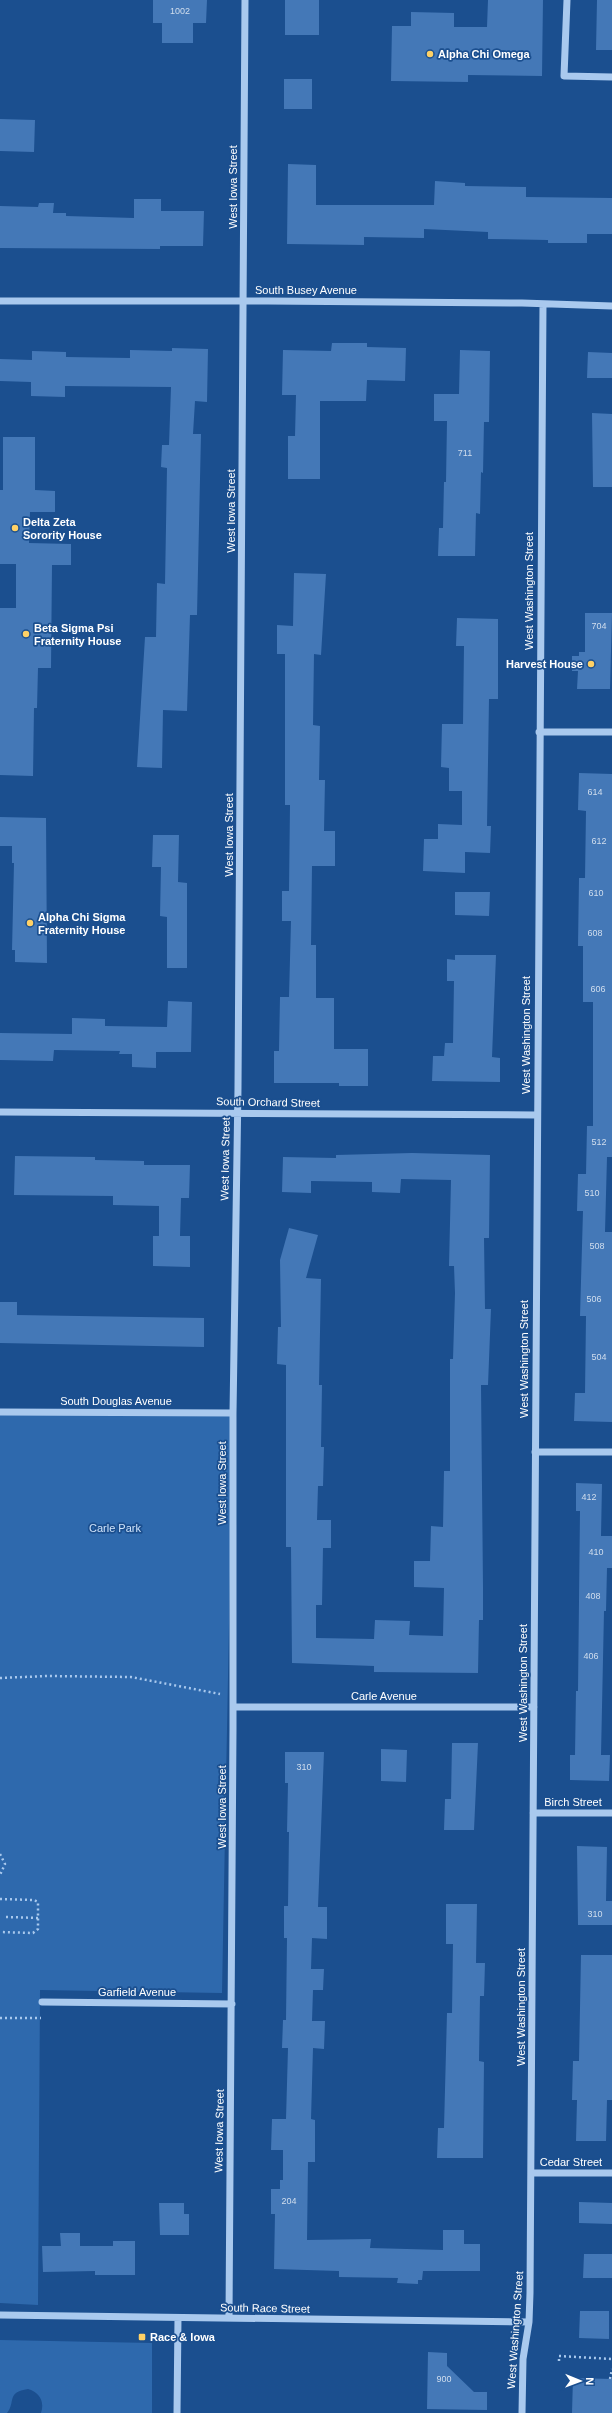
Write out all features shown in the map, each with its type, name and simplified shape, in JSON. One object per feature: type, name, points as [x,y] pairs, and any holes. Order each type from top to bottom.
[{"type":"street","name":"West Iowa Street","points":[[229,2318],[232,2004],[233,1414],[244,301],[245,0]]},
{"type":"street","points":[[567,0],[564,76],[612,77]]},
{"type":"street","name":"South Busey Avenue","points":[[0,301],[244,301],[612,306]]},
{"type":"street","name":"West Washington Street","points":[[522,2413],[524,2348],[529,2322],[534,1707],[536,1115],[543,304]]},
{"type":"street","points":[[539,732],[612,732]]},
{"type":"street","name":"South Orchard Street","points":[[0,1112],[236,1112],[536,1115]]},
{"type":"street","name":"South Douglas Avenue","points":[[0,1412],[233,1414]]},
{"type":"street","points":[[535,1452],[612,1452]]},
{"type":"street","name":"Carle Avenue","points":[[233,1707],[534,1707]]},
{"type":"street","name":"Birch Street","points":[[533,1813],[612,1813]]},
{"type":"street","name":"Garfield Avenue","points":[[42,2002],[232,2004]]},
{"type":"street","name":"Cedar Street","points":[[530,2173],[612,2173]]},
{"type":"street","name":"South Race Street","points":[[0,2316],[529,2322]]},
{"type":"street","points":[[177,2413],[178,2318]]},
{"type":"path","points":[[0,1678],[47,1676],[131,1677],[223,1694]]},
{"type":"path","points":[[0,1854],[5,1864],[0,1875]]},
{"type":"path","points":[[0,1899],[34,1900],[38,1902],[39,1918],[38,1929],[33,1933],[0,1932]]},
{"type":"path","points":[[6,1917],[39,1918]]},
{"type":"path","points":[[0,2018],[41,2018]]},
{"type":"path","points":[[559,2360],[559,2356],[612,2359]]},
{"type":"path","points":[[610,2378],[612,2368]]},
{"type":"green space","name":"Carle Park","points":[[0,1412],[233,1413],[222,1993],[40,1990],[38,2305],[0,2303]]},
{"type":"green space","points":[[0,2340],[152,2343],[152,2413],[41,2413],[42,2401],[35,2392],[28,2389],[17,2392],[14,2395],[10,2409],[7,2413],[0,2413]]},
{"type":"building","points":[[153,0],[207,0],[206,23],[193,23],[193,43],[162,43],[162,23],[153,23]]},
{"type":"building","points":[[285,0],[319,0],[319,35],[285,35]]},
{"type":"building","points":[[488,0],[543,0],[542,76],[468,75],[468,82],[391,81],[392,26],[411,26],[411,12],[454,13],[454,27],[487,27]]},
{"type":"building","points":[[597,0],[612,0],[612,50],[596,50]]},
{"type":"building","points":[[284,79],[312,79],[312,109],[284,109]]},
{"type":"building","points":[[0,119],[35,120],[34,152],[0,151]]},
{"type":"building","points":[[288,164],[316,165],[316,205],[434,205],[435,181],[465,183],[465,186],[526,187],[526,197],[612,198],[612,234],[587,234],[587,243],[548,243],[548,240],[488,239],[488,232],[424,229],[424,238],[364,237],[364,245],[287,244]]},
{"type":"building","points":[[134,199],[161,199],[161,211],[204,211],[203,246],[160,246],[160,249],[0,248],[0,206],[38,207],[39,203],[54,203],[53,213],[66,213],[66,216],[134,218]]},
{"type":"building","points":[[332,343],[367,343],[367,347],[406,348],[405,381],[367,380],[366,401],[320,401],[320,479],[288,479],[288,436],[295,436],[296,395],[282,395],[283,350],[331,351]]},
{"type":"building","points":[[172,348],[208,349],[207,402],[195,401],[193,434],[201,434],[197,615],[190,615],[187,711],[163,710],[162,768],[137,767],[145,637],[156,637],[157,583],[165,584],[167,468],[161,467],[162,445],[169,445],[171,387],[65,386],[65,397],[31,396],[31,382],[0,381],[0,359],[32,360],[32,351],[66,352],[66,357],[130,358],[130,350],[172,351]]},
{"type":"building","points":[[460,350],[490,351],[489,422],[484,422],[483,473],[481,472],[480,514],[476,513],[475,556],[438,556],[439,528],[443,528],[444,482],[446,482],[447,421],[434,421],[434,394],[459,394]]},
{"type":"building","points":[[588,352],[612,353],[612,378],[587,378]]},
{"type":"building","points":[[592,413],[612,414],[612,487],[593,487]]},
{"type":"building","points":[[3,437],[35,437],[35,490],[55,491],[55,512],[30,512],[29,543],[71,544],[71,565],[52,565],[51,668],[38,668],[37,708],[34,708],[33,776],[0,775],[0,608],[16,608],[16,564],[0,564],[0,490],[3,490]]},
{"type":"building","points":[[294,573],[326,574],[321,655],[314,654],[313,725],[320,726],[319,780],[325,780],[324,831],[335,831],[335,866],[312,866],[311,945],[316,945],[316,998],[334,998],[334,1049],[368,1049],[368,1086],[339,1086],[339,1083],[274,1083],[274,1051],[279,1051],[280,997],[289,997],[291,921],[282,921],[282,891],[289,891],[290,805],[285,805],[285,654],[277,654],[277,625],[293,626]]},
{"type":"building","points":[[585,613],[612,613],[610,689],[577,689],[578,671],[572,671],[572,656],[579,656],[579,652],[585,652]]},
{"type":"building","points":[[457,618],[498,619],[498,699],[489,699],[487,826],[491,826],[490,853],[465,852],[465,873],[423,871],[424,839],[438,839],[438,824],[462,825],[462,791],[449,791],[449,768],[441,767],[442,724],[463,724],[464,646],[456,646]]},
{"type":"building","points":[[579,773],[612,774],[612,1157],[607,1157],[605,1232],[612,1232],[612,1422],[574,1421],[575,1393],[585,1393],[586,1316],[580,1316],[583,1211],[577,1211],[578,1174],[586,1174],[587,1126],[593,1126],[593,1002],[583,1002],[583,946],[578,946],[579,878],[585,878],[586,811],[578,810]]},
{"type":"building","points":[[0,817],[46,818],[47,963],[15,962],[15,950],[12,950],[14,863],[12,863],[12,846],[0,846]]},
{"type":"building","points":[[153,835],[179,835],[178,882],[187,883],[187,968],[167,968],[167,917],[160,916],[161,867],[152,867]]},
{"type":"building","points":[[455,892],[490,892],[489,916],[455,915]]},
{"type":"building","points":[[455,955],[496,955],[492,1057],[500,1058],[500,1082],[432,1081],[433,1056],[444,1056],[445,1043],[453,1043],[454,981],[447,981],[447,959],[455,960]]},
{"type":"building","points":[[168,1001],[192,1002],[191,1052],[156,1052],[156,1068],[132,1067],[132,1054],[119,1054],[120,1051],[54,1050],[53,1061],[0,1060],[0,1033],[72,1034],[72,1018],[105,1019],[105,1026],[167,1027]]},
{"type":"building","points":[[412,1153],[490,1155],[489,1238],[484,1238],[485,1309],[491,1309],[488,1385],[481,1385],[483,1620],[479,1620],[478,1673],[374,1672],[374,1666],[292,1663],[291,1547],[286,1547],[286,1365],[277,1364],[278,1327],[281,1327],[280,1260],[289,1228],[318,1235],[306,1278],[321,1279],[319,1385],[322,1385],[321,1447],[324,1447],[323,1486],[318,1486],[317,1520],[331,1520],[331,1548],[323,1548],[322,1605],[316,1605],[316,1638],[374,1639],[375,1620],[410,1621],[409,1635],[443,1636],[444,1588],[414,1587],[414,1561],[430,1561],[431,1526],[443,1527],[444,1471],[450,1471],[450,1359],[453,1359],[455,1293],[454,1266],[449,1266],[451,1180],[401,1179],[400,1193],[372,1192],[372,1182],[311,1181],[311,1193],[282,1192],[283,1157],[336,1158],[336,1155]]},
{"type":"building","points":[[15,1156],[95,1157],[95,1160],[144,1161],[144,1165],[190,1165],[189,1198],[181,1198],[180,1236],[190,1236],[190,1267],[153,1266],[153,1236],[159,1236],[159,1206],[113,1205],[113,1196],[14,1195]]},
{"type":"building","points":[[0,1302],[17,1302],[17,1315],[204,1318],[204,1347],[0,1343]]},
{"type":"building","points":[[576,1483],[602,1484],[601,1536],[612,1536],[612,1568],[607,1568],[606,1611],[604,1611],[601,1755],[610,1755],[609,1781],[570,1780],[570,1755],[575,1755],[576,1691],[578,1691],[580,1511],[576,1511]]},
{"type":"building","points":[[452,1743],[478,1743],[474,1830],[444,1830],[445,1799],[451,1799]]},
{"type":"building","points":[[381,1749],[407,1750],[406,1782],[381,1781]]},
{"type":"building","points":[[285,1752],[324,1752],[318,1907],[327,1907],[327,1939],[312,1938],[311,1969],[324,1969],[323,1990],[313,1990],[312,2021],[325,2021],[324,2049],[313,2048],[311,2119],[315,2120],[315,2162],[308,2162],[307,2240],[371,2239],[370,2248],[443,2250],[443,2230],[464,2230],[464,2244],[480,2244],[480,2271],[423,2271],[422,2280],[418,2280],[418,2284],[397,2283],[398,2278],[339,2277],[339,2271],[274,2269],[275,2214],[271,2214],[271,2189],[280,2189],[280,2180],[283,2180],[283,2150],[271,2150],[272,2119],[286,2119],[288,2048],[282,2048],[283,2020],[286,2020],[287,1938],[284,1938],[284,1906],[288,1906],[289,1832],[287,1832],[288,1783],[285,1783]]},
{"type":"building","points":[[577,1846],[607,1847],[606,1901],[612,1901],[612,1925],[578,1925]]},
{"type":"building","points":[[446,1904],[477,1904],[476,1963],[485,1963],[484,1996],[480,1996],[479,2061],[484,2062],[483,2158],[437,2158],[438,2128],[444,2128],[447,2013],[452,2013],[453,1944],[446,1944]]},
{"type":"building","points":[[581,1955],[612,1955],[612,2100],[607,2100],[606,2141],[576,2141],[577,2100],[572,2100],[573,2061],[579,2061]]},
{"type":"building","points":[[579,2202],[612,2203],[612,2224],[579,2223]]},
{"type":"building","points":[[159,2203],[184,2203],[184,2214],[189,2214],[189,2235],[160,2235]]},
{"type":"building","points":[[60,2233],[80,2233],[80,2246],[113,2246],[113,2241],[135,2241],[135,2275],[95,2275],[95,2271],[43,2272],[42,2246],[61,2246]]},
{"type":"building","points":[[584,2254],[612,2254],[612,2278],[583,2278]]},
{"type":"building","points":[[580,2311],[609,2311],[609,2339],[579,2338]]},
{"type":"building","points":[[428,2352],[447,2353],[447,2366],[474,2392],[487,2392],[487,2410],[427,2409]]},
{"type":"building","points":[[573,2378],[612,2379],[612,2413],[572,2413]]},
{"type":"place","name":"Alpha Chi Omega","points":[[430,54]]},
{"type":"place","name":"Delta Zeta Sorority House","points":[[15,528]]},
{"type":"place","name":"Beta Sigma Psi Fraternity House","points":[[26,634]]},
{"type":"place","name":"Harvest House","points":[[591,664]]},
{"type":"place","name":"Alpha Chi Sigma Fraternity House","points":[[30,923]]},
{"type":"place","name":"Race & Iowa","points":[[142,2337]]}]
